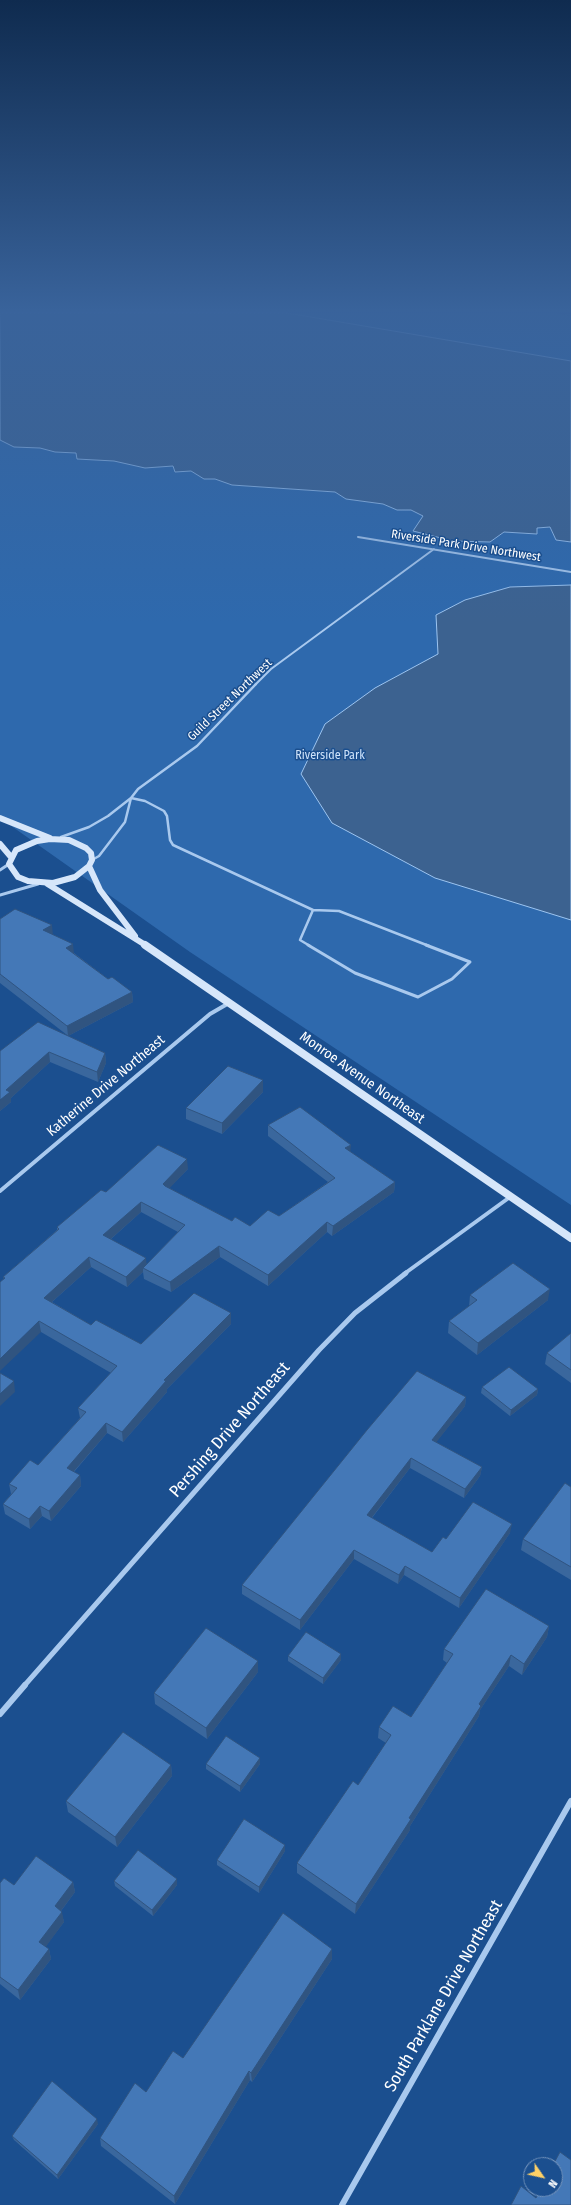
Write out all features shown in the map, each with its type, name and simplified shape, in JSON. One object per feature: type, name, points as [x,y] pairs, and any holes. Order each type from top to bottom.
[{"type":"main road","name":"Monroe Avenue Northeast","points":[[0,818],[54,839],[79,843],[91,853],[91,863],[100,890],[138,940]]},
{"type":"main road","points":[[10,861],[16,850],[26,845],[54,839]]},
{"type":"main road","points":[[0,844],[10,861],[12,871],[18,877],[43,883],[65,881],[75,877],[91,863]]},
{"type":"main road","name":"Monroe Avenue Northeast","points":[[43,883],[138,940],[571,1238]]},
{"type":"street","points":[[0,870],[10,861]]},
{"type":"street","points":[[0,895],[43,883]]},
{"type":"street","name":"Katherine Drive Northeast","points":[[0,1191],[210,1014],[230,1003]]},
{"type":"street","name":"Pershing Drive Northeast","points":[[0,1714],[320,1350],[355,1313],[393,1282],[511,1197]]},
{"type":"street","name":"South Parklane Drive Northeast","points":[[342,2205],[571,1800]]},
{"type":"lane","name":"Riverside Park Drive Northwest","points":[[358,537],[571,572]]},
{"type":"lane","name":"Guild Street Northwest","points":[[54,839],[89,827],[131,798],[138,789],[196,746],[271,669],[401,575],[434,549]]},
{"type":"lane","points":[[91,863],[99,856],[125,822],[131,798],[145,801],[164,811],[167,816],[173,845],[313,910],[339,911],[470,962],[452,979],[418,997],[355,973],[300,940],[313,910]]},
{"type":"green space","name":"Riverside Park","points":[[0,440],[14,447],[40,448],[55,452],[76,453],[77,459],[115,461],[145,468],[173,466],[175,472],[191,471],[204,479],[215,479],[232,485],[335,492],[346,499],[383,504],[397,510],[411,510],[423,516],[413,531],[490,542],[504,532],[537,534],[537,528],[550,527],[556,540],[571,542],[571,1205],[190,952],[0,818]]},
{"type":"shaded area","points":[[0,416],[571,416],[571,542],[556,540],[550,527],[537,528],[537,534],[504,532],[490,542],[453,541],[413,531],[423,516],[411,510],[397,510],[383,504],[346,499],[335,492],[232,485],[215,479],[204,479],[191,471],[175,472],[173,466],[145,468],[114,461],[77,459],[76,453],[55,452],[40,448],[14,447],[0,440]]},
{"type":"shaded area","points":[[571,585],[571,920],[435,878],[332,823],[301,774],[325,724],[375,688],[438,654],[436,615],[465,600],[510,587]]},
{"type":"building","points":[[15,909],[52,925],[43,930],[73,944],[66,948],[108,979],[112,977],[132,992],[67,1026],[0,974],[0,919]]},
{"type":"building","points":[[38,1022],[105,1053],[97,1072],[49,1052],[6,1090],[10,1092],[0,1100],[0,1051]]},
{"type":"building","points":[[228,1066],[263,1080],[222,1123],[186,1108]]},
{"type":"building","points":[[300,1107],[351,1145],[345,1148],[395,1182],[333,1226],[327,1222],[268,1275],[219,1246],[170,1282],[143,1268],[185,1225],[141,1202],[103,1235],[146,1258],[126,1277],[89,1257],[44,1298],[91,1325],[96,1320],[141,1344],[194,1293],[231,1313],[164,1380],[166,1381],[122,1432],[106,1423],[67,1468],[80,1475],[49,1511],[40,1506],[29,1519],[3,1504],[17,1488],[9,1484],[30,1460],[38,1465],[86,1412],[78,1408],[117,1366],[39,1321],[0,1359],[0,1282],[5,1278],[3,1277],[59,1229],[57,1227],[101,1190],[106,1192],[158,1145],[187,1159],[163,1184],[165,1186],[232,1221],[235,1217],[250,1226],[268,1210],[279,1216],[335,1178],[268,1125]]},
{"type":"building","points":[[513,1263],[550,1289],[478,1343],[449,1321],[477,1300],[470,1295]]},
{"type":"building","points":[[571,1333],[571,1370],[547,1353]]},
{"type":"building","points":[[509,1367],[538,1389],[511,1410],[482,1387]]},
{"type":"building","points":[[417,1371],[466,1397],[432,1440],[482,1467],[465,1489],[411,1458],[367,1515],[432,1552],[443,1537],[446,1539],[473,1502],[512,1524],[460,1598],[405,1566],[399,1575],[354,1550],[300,1620],[242,1585],[367,1430]]},
{"type":"building","points":[[0,1373],[14,1381],[0,1394]]},
{"type":"building","points":[[565,1483],[571,1487],[571,1567],[523,1539]]},
{"type":"building","points":[[486,1589],[549,1626],[524,1664],[511,1655],[479,1704],[481,1706],[409,1818],[411,1819],[356,1904],[297,1863],[353,1781],[358,1785],[391,1735],[379,1727],[393,1706],[411,1717],[453,1654],[444,1649]]},
{"type":"building","points":[[206,1628],[258,1661],[206,1728],[154,1693]]},
{"type":"building","points":[[306,1632],[341,1654],[323,1678],[288,1656]]},
{"type":"building","points":[[123,1732],[171,1765],[115,1837],[66,1801]]},
{"type":"building","points":[[226,1736],[260,1758],[240,1786],[206,1764]]},
{"type":"building","points":[[244,1819],[285,1845],[259,1887],[217,1860]]},
{"type":"building","points":[[138,1850],[177,1879],[152,1910],[114,1881]]},
{"type":"building","points":[[36,1856],[73,1882],[55,1906],[62,1912],[39,1942],[49,1949],[18,1990],[0,1977],[0,1883],[4,1878],[14,1885]]},
{"type":"building","points":[[283,1913],[332,1949],[251,2073],[249,2071],[174,2196],[100,2138],[135,2083],[146,2092],[173,2051],[183,2058]]},
{"type":"building","points":[[52,2081],[97,2119],[57,2175],[12,2136]]},
{"type":"building","points":[[560,2152],[571,2160],[571,2205],[511,2205],[521,2186],[523,2188],[523,2197],[563,2197],[563,2157],[557,2157]]}]
